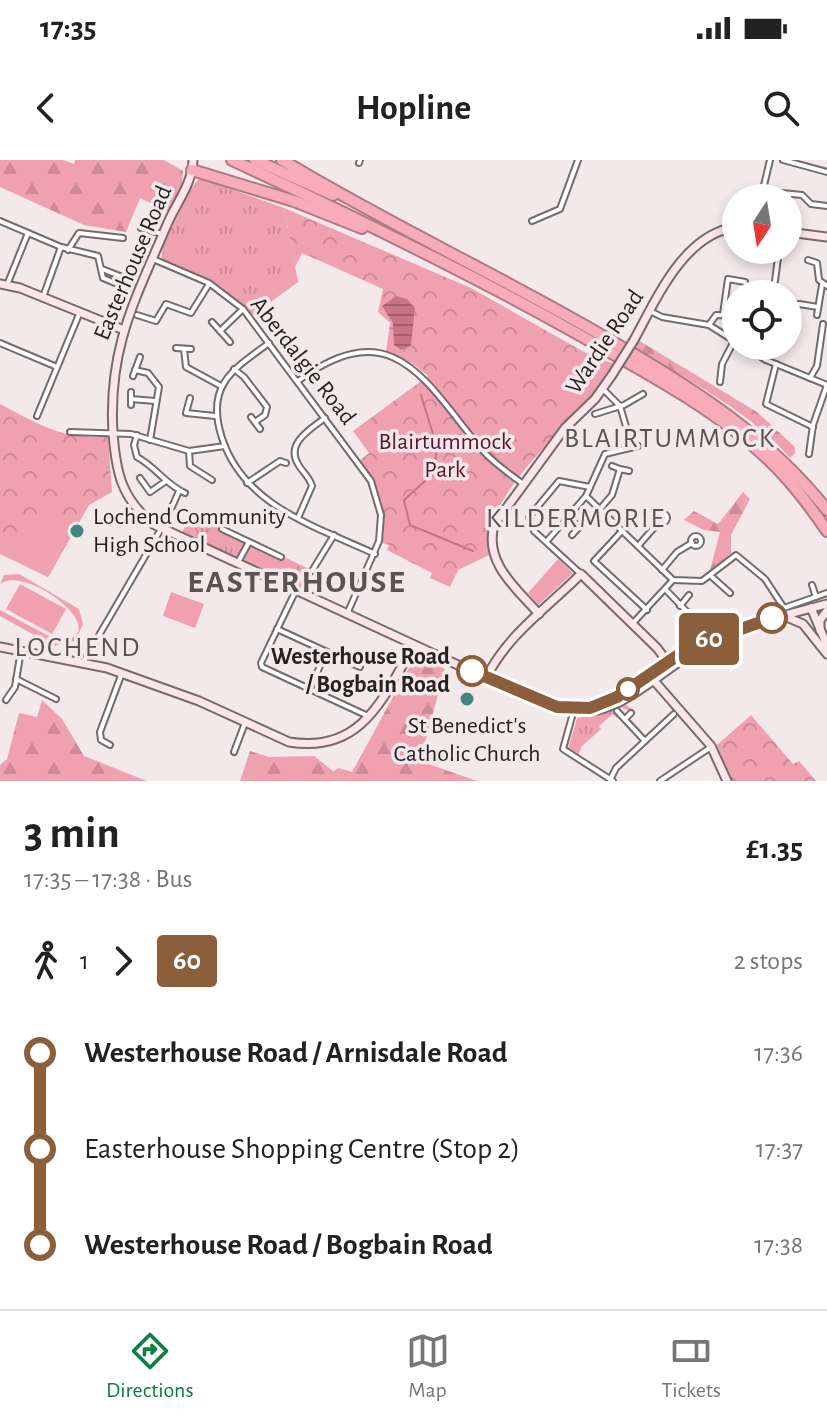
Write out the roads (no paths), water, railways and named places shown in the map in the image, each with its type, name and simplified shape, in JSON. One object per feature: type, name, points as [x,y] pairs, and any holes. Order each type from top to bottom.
[{"type":"highway","points":[[232,160],[455,260]]},
{"type":"highway","points":[[255,160],[585,325],[722,410],[770,447],[827,510]]},
{"type":"highway","points":[[282,160],[704,410],[768,459],[803,497],[827,531]]},
{"type":"highway","points":[[193,165],[455,260]]},
{"type":"street","points":[[532,221],[560,209],[578,160]]},
{"type":"street","points":[[764,184],[770,160]]},
{"type":"street","points":[[783,160],[827,172]]},
{"type":"street","name":"Easterhouse Road","points":[[161,529],[137,511],[118,478],[113,431],[113,371],[124,330],[163,234],[179,210],[193,165]]},
{"type":"street","points":[[802,195],[811,204],[827,206]]},
{"type":"street","points":[[0,221],[68,250],[98,256],[103,278],[127,288],[132,286],[130,280],[102,269]]},
{"type":"street","points":[[141,228],[149,226],[163,234]]},
{"type":"street","name":"Wardie Road","points":[[539,614],[500,569],[491,545],[497,518],[565,428],[603,389],[696,243],[722,230]]},
{"type":"street","points":[[28,233],[4,284],[124,330]]},
{"type":"street","points":[[68,250],[79,233],[123,238]]},
{"type":"street","points":[[802,234],[827,237]]},
{"type":"street","points":[[43,297],[61,247]]},
{"type":"street","name":"Aberdalgie Road","points":[[153,259],[209,283],[243,309],[270,342],[377,494],[381,524],[375,554],[347,614]]},
{"type":"street","points":[[808,260],[817,263],[824,285],[817,315]]},
{"type":"street","points":[[166,304],[191,313],[209,283]]},
{"type":"street","points":[[137,315],[156,321],[169,297]]},
{"type":"street","points":[[802,304],[818,307]]},
{"type":"street","points":[[220,331],[243,309]]},
{"type":"street","points":[[650,311],[662,317],[709,325],[722,333]]},
{"type":"street","points":[[37,416],[80,312]]},
{"type":"street","points":[[709,325],[711,318],[722,314]]},
{"type":"street","points":[[212,322],[230,342]]},
{"type":"street","points":[[810,378],[817,366],[823,324]]},
{"type":"street","points":[[270,342],[234,369],[221,386],[216,416],[225,446],[246,483],[268,502],[375,554]]},
{"type":"street","points":[[0,343],[57,367]]},
{"type":"street","points":[[176,348],[191,349]]},
{"type":"street","points":[[184,349],[183,357],[190,372],[221,386]]},
{"type":"street","points":[[298,381],[329,361],[354,354],[382,355],[403,362],[428,382],[486,454],[523,484]]},
{"type":"street","points":[[140,357],[134,373],[155,378],[159,387],[150,440]]},
{"type":"street","points":[[720,382],[724,360]]},
{"type":"street","points":[[766,360],[827,385],[813,427],[809,454]]},
{"type":"street","points":[[776,364],[766,404],[813,427]]},
{"type":"street","points":[[234,369],[267,407],[265,415],[255,422]]},
{"type":"street","points":[[547,542],[586,496],[605,454],[635,447],[620,406],[603,389]]},
{"type":"street","points":[[131,392],[131,402],[155,401]]},
{"type":"street","points":[[595,414],[643,394]]},
{"type":"street","points":[[184,420],[190,398]]},
{"type":"street","points":[[186,413],[216,416]]},
{"type":"street","points":[[251,417],[260,429]]},
{"type":"street","points":[[298,518],[312,486],[297,463],[296,446],[299,438],[325,418]]},
{"type":"street","points":[[70,432],[113,431],[189,451],[225,446]]},
{"type":"street","points":[[137,435],[134,452],[182,492],[172,507]]},
{"type":"street","points":[[189,451],[190,466],[212,480]]},
{"type":"street","points":[[246,483],[280,461],[286,463]]},
{"type":"street","points":[[612,466],[629,471]]},
{"type":"street","points":[[600,509],[612,495],[620,469]]},
{"type":"street","points":[[140,478],[150,492],[166,481]]},
{"type":"street","points":[[590,487],[561,480],[530,512],[529,522],[534,531],[633,623],[668,663]]},
{"type":"street","points":[[586,496],[673,580],[694,582],[712,577],[736,555],[765,579],[784,608],[827,593]]},
{"type":"street","points":[[568,517],[582,525],[572,535]]},
{"type":"street","points":[[638,546],[659,522]]},
{"type":"street","points":[[83,663],[161,529],[543,706],[573,713],[606,708],[690,647],[747,625],[827,608]]},
{"type":"street","points":[[222,529],[281,557]]},
{"type":"street","points":[[622,531],[594,561],[647,610]]},
{"type":"street","points":[[312,571],[335,535]]},
{"type":"street","points":[[237,564],[249,542]]},
{"type":"street","points":[[662,570],[677,552],[692,543]]},
{"type":"street","points":[[486,678],[498,653],[581,574]]},
{"type":"street","points":[[712,577],[730,593]]},
{"type":"street","points":[[633,623],[673,580]]},
{"type":"street","points":[[812,585],[816,597]]},
{"type":"street","points":[[296,590],[261,663],[262,667],[370,717]]},
{"type":"street","points":[[666,590],[695,620]]},
{"type":"street","points":[[680,606],[689,595]]},
{"type":"street","points":[[819,637],[820,620],[827,608]]},
{"type":"street","points":[[668,663],[719,639],[809,611]]},
{"type":"street","points":[[809,611],[827,654]]},
{"type":"street","points":[[789,618],[803,624],[827,645]]},
{"type":"street","points":[[277,629],[360,667]]},
{"type":"street","points":[[0,647],[122,673],[199,701],[289,742],[304,744],[338,740],[360,728],[414,645]]},
{"type":"street","points":[[6,700],[13,693],[21,650]]},
{"type":"street","points":[[310,689],[326,652]]},
{"type":"street","points":[[110,745],[101,740],[100,732],[122,673]]},
{"type":"street","points":[[486,678],[557,707],[576,709],[611,700],[650,677]]},
{"type":"street","points":[[650,677],[711,746],[727,781]]},
{"type":"street","points":[[16,679],[56,699]]},
{"type":"street","points":[[617,711],[645,741]]},
{"type":"street","points":[[573,713],[563,749],[612,780],[616,768],[674,714]]},
{"type":"street","points":[[625,719],[631,713]]},
{"type":"street","points":[[234,752],[245,723]]},
{"type":"street","points":[[660,781],[711,746]]},
{"type":"waterway","points":[[421,395],[436,454],[434,473],[404,500],[410,525],[473,551]]},
{"type":"place","name":"Lochend Community High School","points":[[77,531]]},
{"type":"place","name":"Westerhouse Road / Bogbain Road","points":[[472,671]]},
{"type":"place","name":"St Benedict's Catholic Church","points":[[467,699]]},
{"type":"district","name":"BLAIRTUMMOCK","points":[[670,439]]},
{"type":"district","name":"KILDERMORIE","points":[[576,519]]},
{"type":"district","name":"EASTERHOUSE","points":[[297,582]]},
{"type":"district","name":"LOCHEND","points":[[78,648]]},
{"type":"park label","name":"Blairtummock Park","points":[[445,456]]}]
